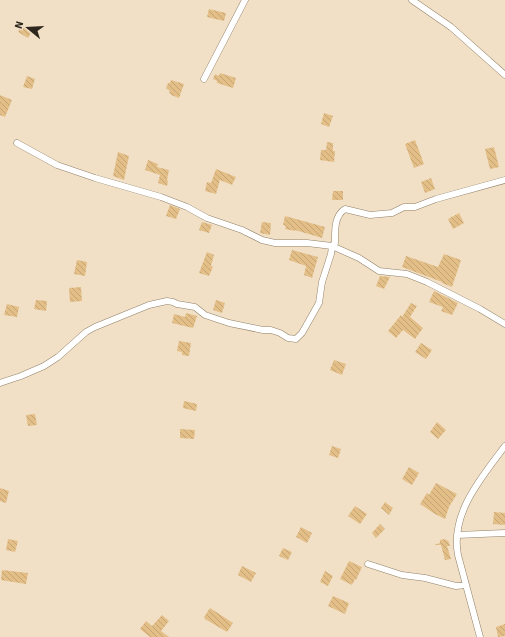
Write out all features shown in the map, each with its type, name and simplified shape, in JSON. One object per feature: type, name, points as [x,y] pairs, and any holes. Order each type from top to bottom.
[{"type":"street","points":[[204,79],[245,0]]},
{"type":"street","points":[[412,0],[451,27],[505,75]]},
{"type":"street","points":[[17,143],[57,165],[95,178],[161,197],[187,207],[207,218],[242,230],[262,240],[274,243],[307,243],[332,246],[359,258],[379,271],[407,274],[427,282],[480,309],[505,324]]},
{"type":"street","points":[[0,383],[44,366],[58,357],[86,332],[95,327],[149,305],[167,301],[195,308],[205,315],[229,323],[280,332],[288,338],[296,339],[302,333],[319,303],[322,282],[332,254],[332,246],[335,243],[335,227],[339,215],[345,209],[370,214],[392,213],[404,207],[415,207],[443,197],[505,180]]},
{"type":"street","points":[[480,637],[457,547],[457,535],[463,510],[468,500],[489,466],[505,446]]},
{"type":"street","points":[[457,535],[505,533]]},
{"type":"street","points":[[368,564],[402,575],[425,578],[456,586],[466,585]]},
{"type":"building","points":[[209,9],[226,13],[224,21],[207,17]]},
{"type":"building","points":[[22,25],[32,31],[28,38],[18,32]]},
{"type":"building","points":[[220,73],[236,78],[233,88],[217,83],[217,81],[213,79],[215,74],[219,76]]},
{"type":"building","points":[[27,76],[35,79],[32,89],[23,87]]},
{"type":"building","points":[[171,80],[184,84],[179,98],[171,95],[169,93],[170,91],[166,88]]},
{"type":"building","points":[[0,95],[12,100],[5,117],[0,115]]},
{"type":"building","points":[[324,113],[333,116],[329,127],[321,124]]},
{"type":"building","points":[[415,140],[424,164],[414,168],[405,144]]},
{"type":"building","points":[[327,142],[333,143],[333,151],[335,151],[334,162],[320,160],[321,150],[326,150]]},
{"type":"building","points":[[494,147],[499,167],[490,169],[485,149]]},
{"type":"building","points":[[118,152],[129,156],[124,180],[113,176]]},
{"type":"building","points":[[148,160],[158,164],[157,167],[169,170],[167,186],[158,183],[160,175],[145,170]]},
{"type":"building","points":[[216,169],[236,177],[232,185],[220,180],[216,194],[205,191],[207,182],[211,183]]},
{"type":"building","points":[[431,178],[435,189],[425,193],[421,182]]},
{"type":"building","points":[[333,191],[343,191],[343,200],[332,200]]},
{"type":"building","points":[[170,205],[180,209],[176,219],[166,216]]},
{"type":"building","points":[[459,213],[464,223],[453,229],[448,219]]},
{"type":"building","points":[[285,216],[325,227],[322,238],[295,230],[285,229],[286,226],[283,225]]},
{"type":"building","points":[[202,222],[212,225],[209,233],[199,230]]},
{"type":"building","points":[[262,222],[271,223],[270,235],[260,233]]},
{"type":"building","points":[[292,250],[318,257],[312,278],[304,275],[306,266],[289,260]]},
{"type":"building","points":[[207,252],[214,255],[211,266],[213,267],[209,276],[199,273]]},
{"type":"building","points":[[444,254],[461,260],[452,287],[402,267],[406,256],[438,267]]},
{"type":"building","points":[[77,260],[87,262],[85,276],[74,274]]},
{"type":"building","points":[[380,276],[390,277],[384,289],[376,286]]},
{"type":"building","points":[[81,287],[82,301],[70,302],[69,288]]},
{"type":"building","points":[[434,291],[458,303],[452,315],[441,311],[443,307],[429,302]]},
{"type":"building","points":[[36,300],[47,301],[46,311],[34,309]]},
{"type":"building","points":[[216,300],[225,303],[222,313],[213,310]]},
{"type":"building","points":[[411,303],[417,306],[410,317],[423,328],[415,339],[403,330],[396,338],[388,331],[401,315],[402,317]]},
{"type":"building","points":[[7,304],[19,307],[17,317],[4,315]]},
{"type":"building","points":[[186,313],[197,316],[193,328],[172,323],[174,314],[185,317]]},
{"type":"building","points":[[179,341],[191,343],[189,356],[182,355],[182,352],[177,351]]},
{"type":"building","points":[[421,343],[432,350],[426,359],[415,352]]},
{"type":"building","points":[[334,360],[346,364],[342,375],[330,370]]},
{"type":"building","points":[[184,401],[197,404],[196,411],[183,408]]},
{"type":"building","points":[[35,414],[37,425],[28,426],[26,415]]},
{"type":"building","points":[[437,422],[446,430],[438,439],[430,432]]},
{"type":"building","points":[[180,429],[195,430],[194,439],[180,438]]},
{"type":"building","points":[[332,446],[341,449],[338,458],[329,455]]},
{"type":"building","points":[[409,467],[419,473],[412,485],[402,479]]},
{"type":"building","points":[[436,483],[457,494],[449,507],[445,519],[420,504],[427,493],[429,495]]},
{"type":"building","points":[[0,488],[9,491],[6,503],[0,501]]},
{"type":"building","points":[[385,502],[393,508],[389,515],[381,508]]},
{"type":"building","points":[[355,506],[367,514],[360,524],[348,516]]},
{"type":"building","points":[[494,512],[505,513],[505,525],[493,524]]},
{"type":"building","points":[[380,524],[385,529],[376,538],[372,533]]},
{"type":"building","points":[[301,527],[312,533],[307,543],[296,537]]},
{"type":"building","points":[[8,539],[18,541],[15,552],[6,550]]},
{"type":"building","points":[[445,539],[447,541],[448,540],[450,546],[447,546],[451,559],[445,560],[441,545],[434,545],[440,543],[440,540]]},
{"type":"building","points":[[283,548],[292,552],[288,560],[279,556]]},
{"type":"building","points":[[349,561],[362,567],[352,585],[340,579]]},
{"type":"building","points":[[242,566],[256,573],[251,582],[238,575]]},
{"type":"building","points":[[2,570],[28,573],[26,584],[1,580]]},
{"type":"building","points":[[325,571],[333,576],[328,586],[320,582]]},
{"type":"building","points":[[333,596],[349,603],[345,614],[328,606]]},
{"type":"building","points":[[210,608],[233,623],[227,632],[205,619],[204,617]]},
{"type":"building","points":[[162,615],[169,621],[161,631],[169,637],[150,637],[140,629],[146,621],[152,626]]},
{"type":"building","points":[[505,624],[505,636],[498,637],[496,627]]}]
